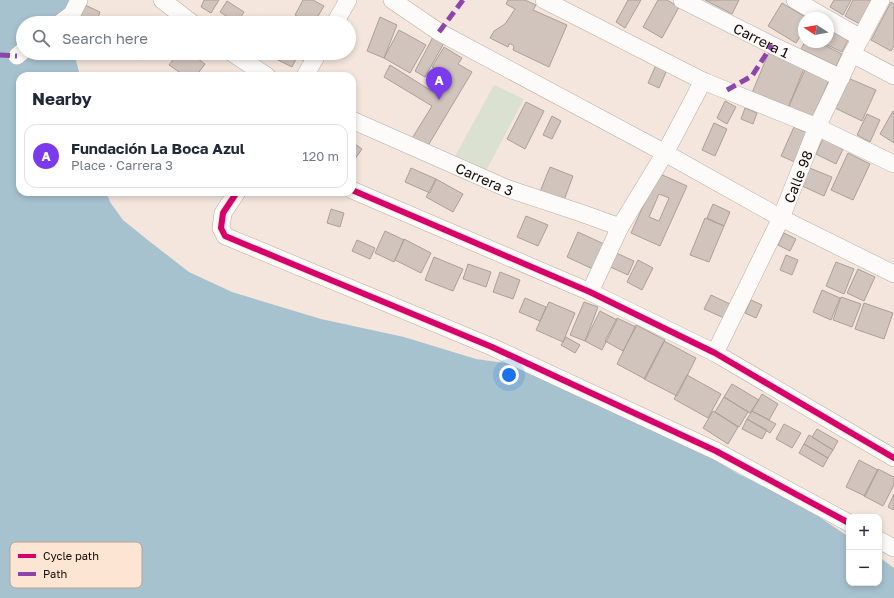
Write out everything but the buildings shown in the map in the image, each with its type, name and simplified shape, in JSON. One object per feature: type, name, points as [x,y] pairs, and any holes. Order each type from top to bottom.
[{"type":"street","points":[[69,16],[72,14],[79,0]]},
{"type":"street","points":[[162,0],[183,16]]},
{"type":"street","points":[[339,16],[348,0]]},
{"type":"street","points":[[392,0],[439,32],[664,153],[781,218],[894,274]]},
{"type":"street","points":[[544,0],[703,80],[817,127],[894,164]]},
{"type":"street","name":"Carrera 1","points":[[682,0],[841,78]]},
{"type":"street","points":[[795,0],[815,12]]},
{"type":"street","name":"Calle 98","points":[[716,353],[781,218],[817,127],[852,54],[881,0]]},
{"type":"street","points":[[834,23],[861,38]]},
{"type":"street","points":[[852,54],[894,76]]},
{"type":"street","points":[[243,60],[261,72]]},
{"type":"street","points":[[307,72],[314,60]]},
{"type":"street","points":[[590,292],[620,227],[664,153],[703,80]]},
{"type":"street","name":"Carrera 3","points":[[356,122],[506,188],[620,227]]},
{"type":"street","points":[[356,192],[590,292],[716,353],[894,458]]},
{"type":"street","points":[[234,196],[223,213],[221,228],[225,236],[492,347],[716,451],[846,521]]},
{"type":"street","points":[[882,542],[894,548]]},
{"type":"green space","points":[[494,85],[524,99],[485,173],[454,158]]},
{"type":"water","points":[[0,0],[75,0],[72,16],[16,16],[16,60],[76,60],[79,72],[16,72],[16,196],[108,196],[110,202],[123,220],[189,272],[232,292],[321,319],[404,337],[476,359],[548,369],[681,439],[738,474],[797,502],[846,535],[846,586],[882,586],[882,559],[894,568],[894,598],[0,598]]},
{"type":"marked path","points":[[439,32],[463,0]]},
{"type":"marked path","points":[[727,90],[752,76],[772,45]]},
{"type":"marked path","points":[[0,55],[16,56]]},
{"type":"cycle path","points":[[356,192],[590,292],[715,353],[894,458]]},
{"type":"cycle path","points":[[234,196],[223,213],[221,228],[225,236],[492,347],[716,451],[846,521]]},
{"type":"place","name":"Fundación La Boca Azul","points":[[439,100]]}]
